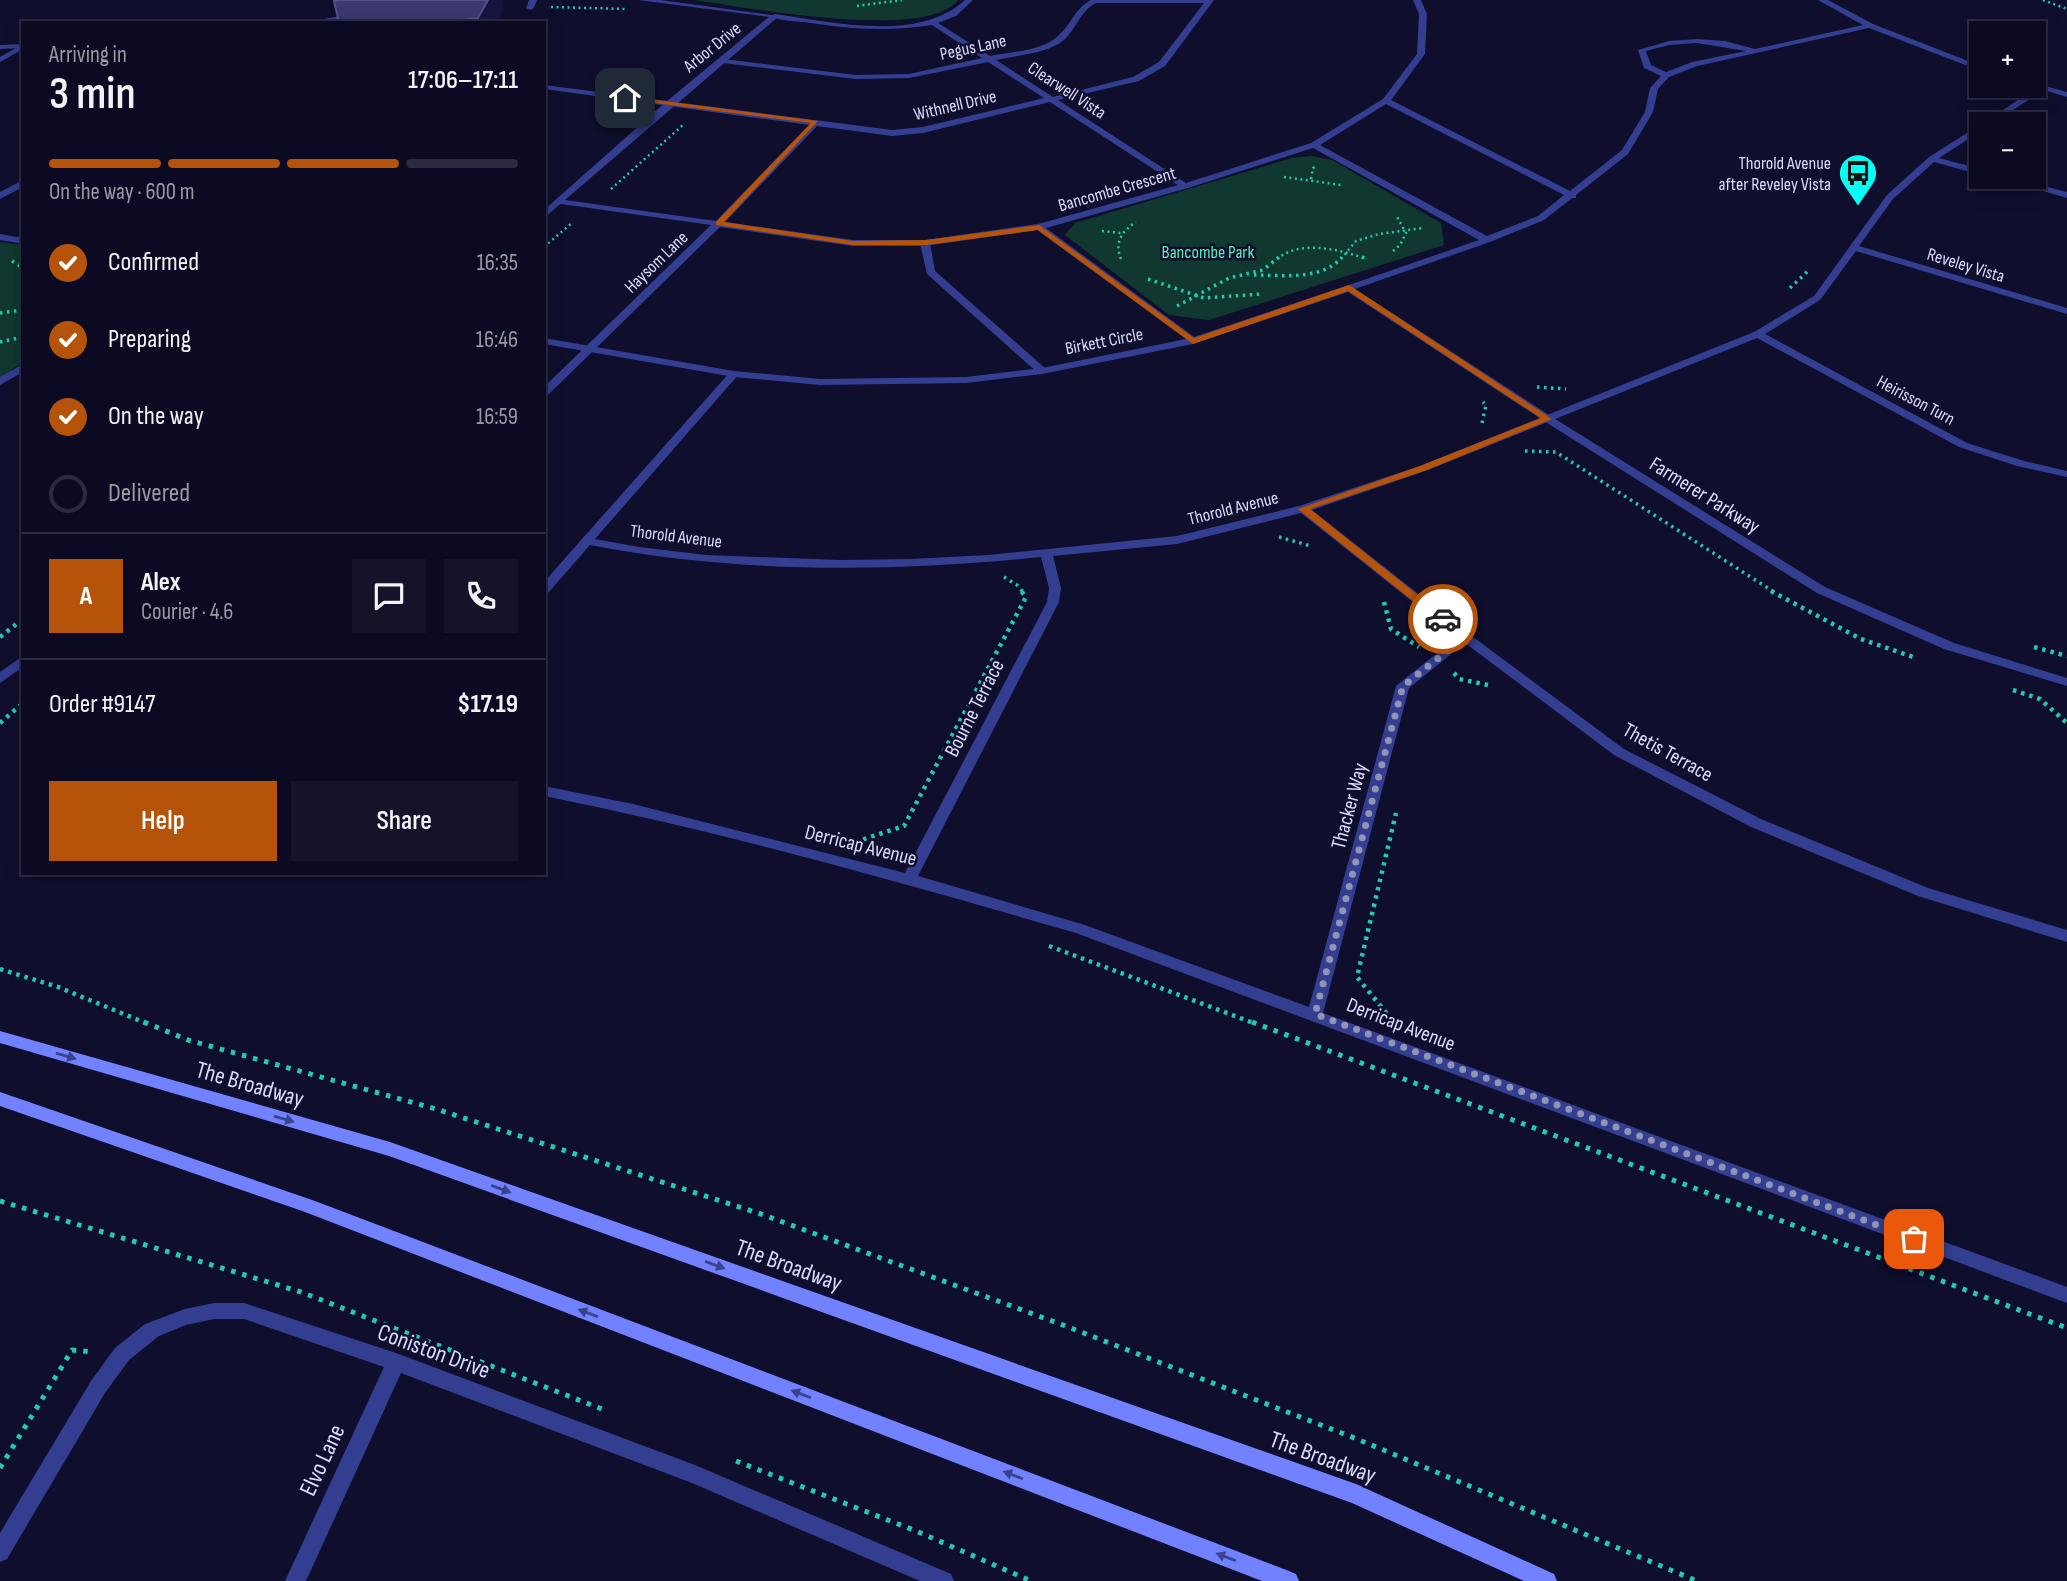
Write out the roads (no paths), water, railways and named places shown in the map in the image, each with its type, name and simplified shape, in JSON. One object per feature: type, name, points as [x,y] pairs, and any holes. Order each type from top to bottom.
[{"type":"main road","name":"The Broadway","points":[[0,1037],[390,1149],[1356,1493],[1546,1581]]},
{"type":"main road","points":[[0,1099],[309,1206],[1289,1581]]},
{"type":"street","points":[[642,0],[864,27],[932,22],[953,14],[969,0]]},
{"type":"street","name":"Pegus Lane","points":[[723,61],[856,77],[909,76],[1045,47],[1061,38],[1085,6],[1095,1],[1210,0]]},
{"type":"street","name":"Withnell Drive","points":[[546,87],[892,133],[923,130],[1136,79],[1162,64],[1210,0]]},
{"type":"street","name":"Bancombe Crescent","points":[[561,201],[853,243],[926,243],[1039,227],[1185,186],[1314,145],[1386,101],[1421,54],[1423,14],[1417,0]]},
{"type":"street","points":[[1822,0],[1870,26],[1969,64]]},
{"type":"street","points":[[328,21],[366,14]]},
{"type":"street","name":"Arbor Drive","points":[[546,213],[670,103],[775,16]]},
{"type":"street","name":"Clearwell Vista","points":[[932,22],[1185,186]]},
{"type":"street","points":[[1754,51],[1726,41],[1662,43],[1642,50],[1647,66],[1665,75],[1695,64],[1870,26]]},
{"type":"street","points":[[0,47],[21,46]]},
{"type":"street","points":[[0,60],[21,47]]},
{"type":"street","name":"Birkett Circle","points":[[546,341],[734,374],[820,382],[966,380],[1042,371],[1193,341],[1487,240],[1541,218],[1573,196],[1625,152],[1649,112],[1654,88],[1665,75]]},
{"type":"street","points":[[2046,88],[2067,94]]},
{"type":"street","points":[[2002,112],[2022,98]]},
{"type":"street","points":[[1386,101],[1573,196]]},
{"type":"street","name":"Haysom Lane","points":[[546,391],[719,223],[816,122]]},
{"type":"street","name":"Thorold Avenue","points":[[587,541],[676,556],[758,562],[879,564],[981,559],[1177,540],[1303,509],[1424,468],[1758,334],[1817,298],[1890,197],[1932,159],[1969,135]]},
{"type":"street","points":[[1314,145],[1487,240]]},
{"type":"street","points":[[1932,159],[1969,169]]},
{"type":"street","points":[[0,196],[21,184]]},
{"type":"street","points":[[2045,189],[2067,195]]},
{"type":"street","points":[[1039,227],[1193,341]]},
{"type":"street","points":[[0,237],[21,241]]},
{"type":"street","points":[[926,243],[930,272],[1042,371]]},
{"type":"street","name":"Reveley Vista","points":[[1855,248],[2067,312]]},
{"type":"street","name":"Farmerer Parkway","points":[[1349,288],[1548,419],[1821,590],[1949,646],[2067,682]]},
{"type":"street","name":"Heirisson Turn","points":[[1758,334],[1963,445],[2021,464],[2067,474]]},
{"type":"street","points":[[0,382],[21,368]]},
{"type":"street","points":[[546,588],[734,374]]},
{"type":"street","name":"Thetis Terrace","points":[[1303,509],[1465,637],[1619,752],[1756,823],[1923,892],[2067,936]]},
{"type":"street","name":"Bourne Terrace","points":[[909,879],[1053,602],[1055,588],[1046,553]]},
{"type":"street","name":"Thacker Way","points":[[1315,1014],[1403,686],[1465,637]]},
{"type":"street","points":[[0,679],[21,662]]},
{"type":"street","name":"Derricap Avenue","points":[[546,791],[633,809],[909,879],[1080,929],[2067,1295]]},
{"type":"street","name":"Coniston Drive","points":[[0,1552],[98,1387],[122,1354],[152,1331],[185,1317],[214,1311],[244,1311],[396,1362],[695,1475],[943,1581]]},
{"type":"street","name":"Elvo Lane","points":[[295,1581],[396,1362]]},
{"type":"place","name":"Thorold Avenue after Reveley Vista","points":[[1858,207]]},
{"type":"park label","name":"Bancombe Park","points":[[1208,252]]}]
